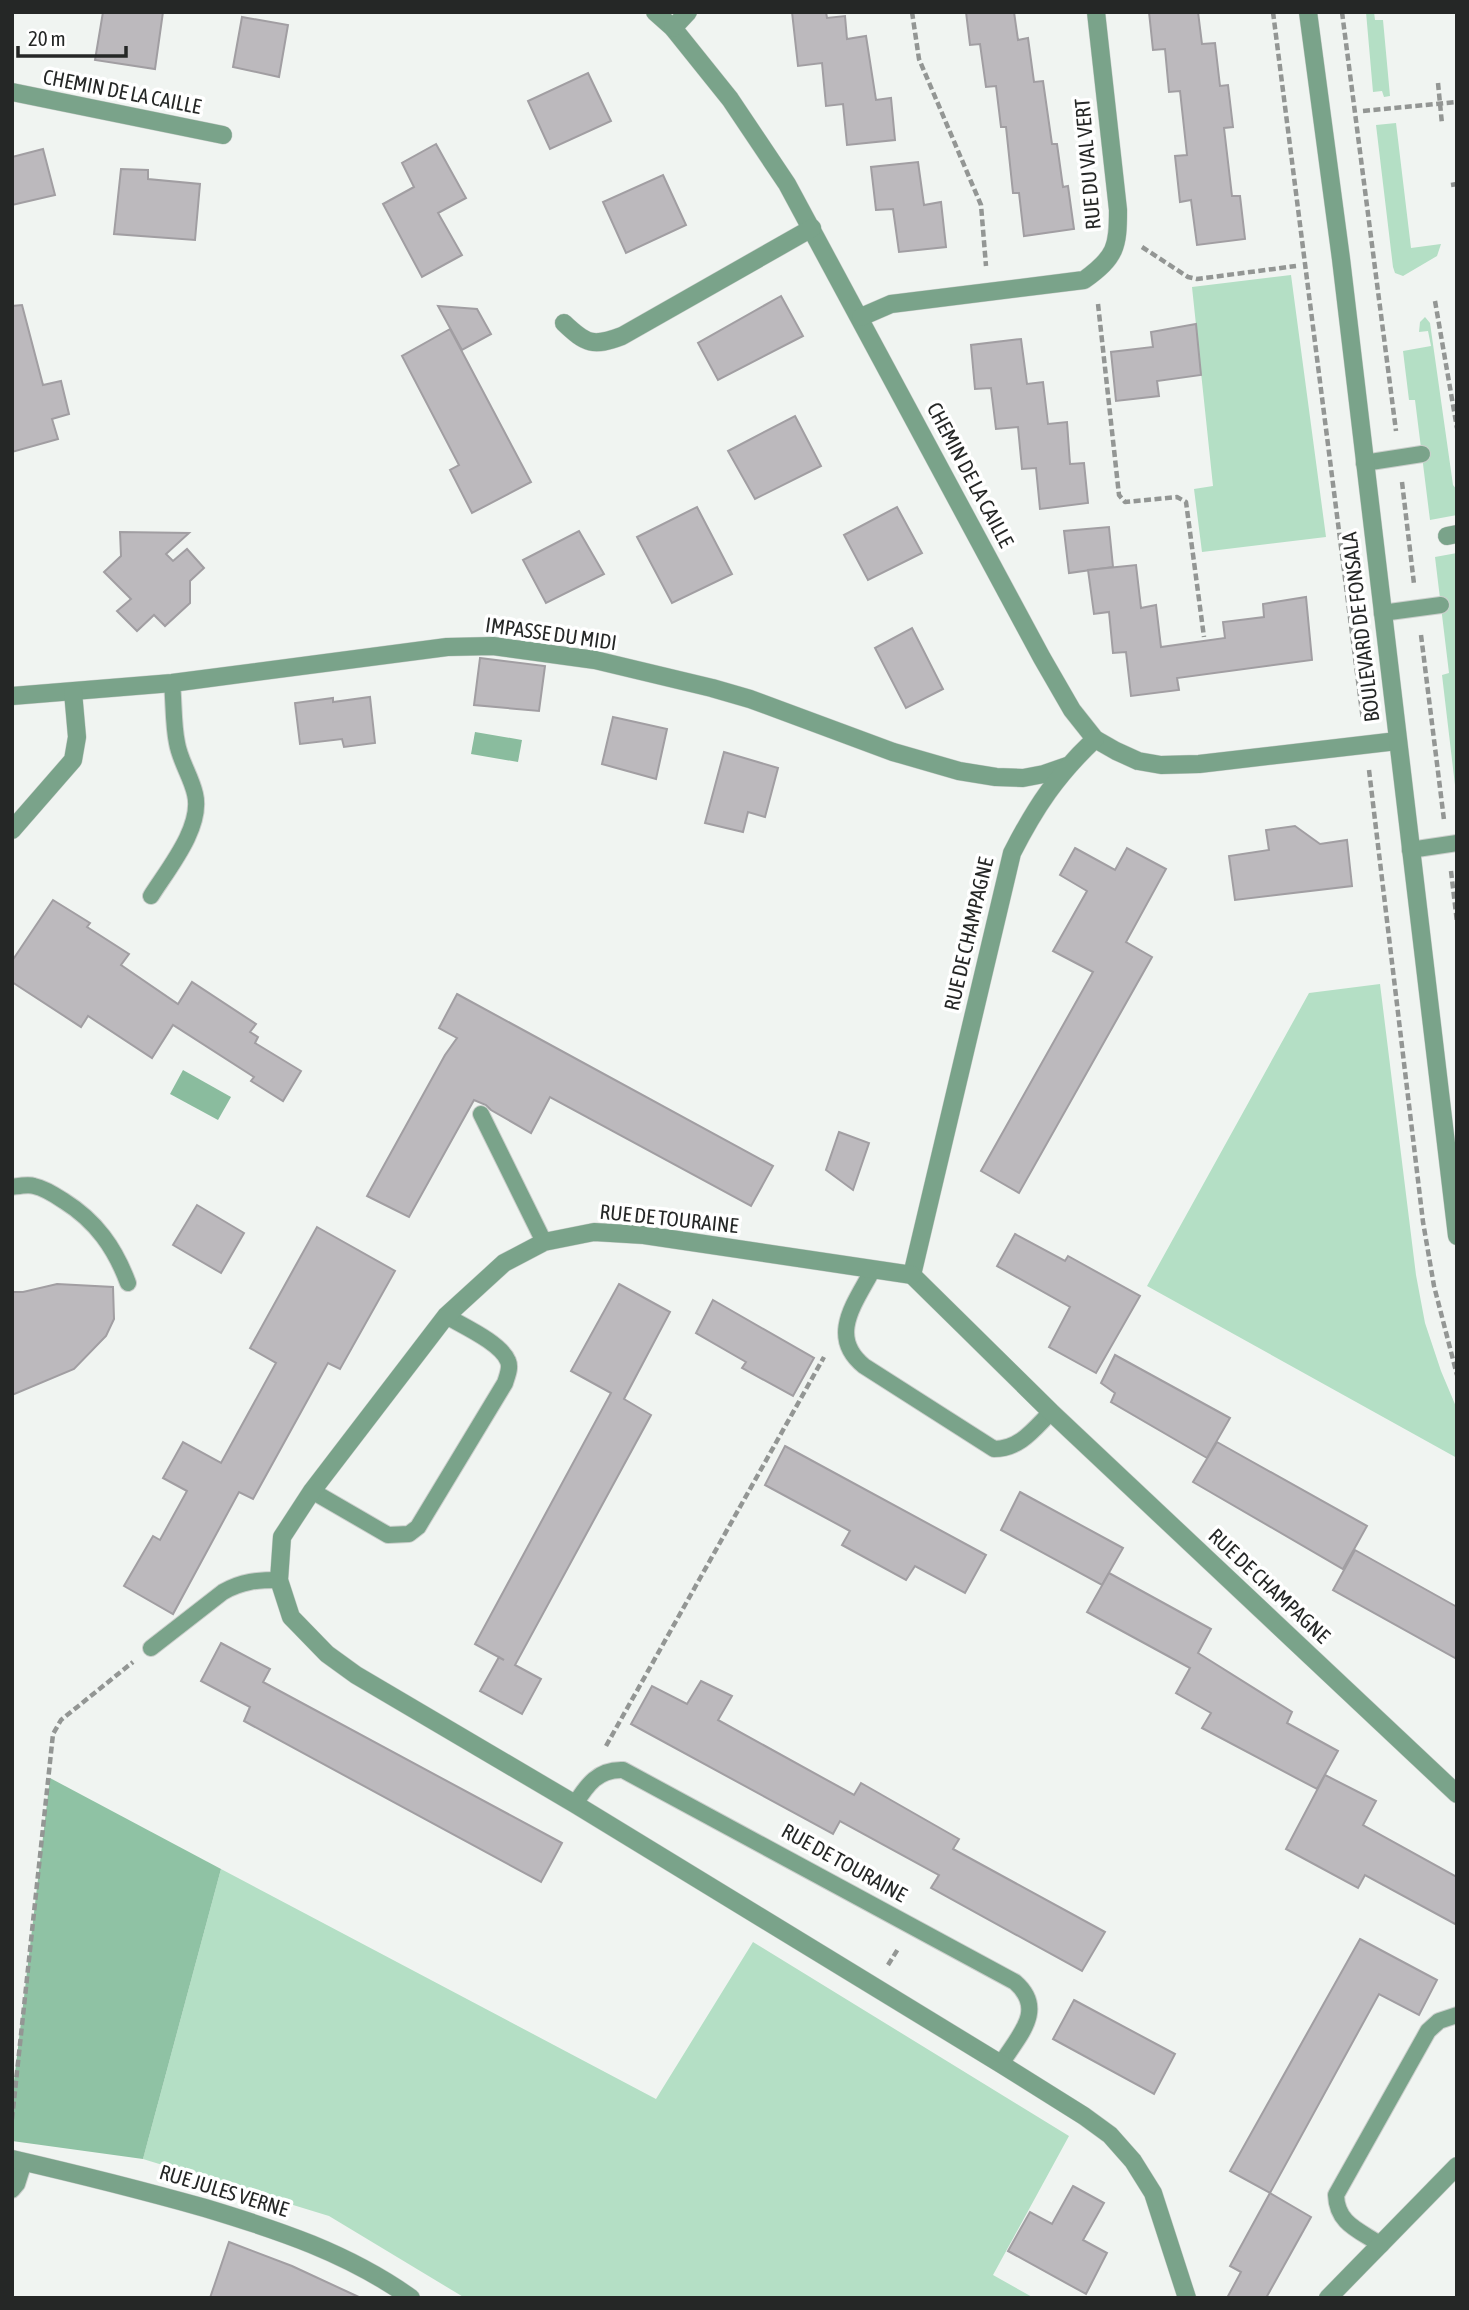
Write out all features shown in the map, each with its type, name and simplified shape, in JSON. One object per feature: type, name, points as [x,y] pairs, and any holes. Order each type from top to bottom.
[{"type":"street","name":"CHEMIN DE LA CAILLE","points":[[655,12],[673,28],[730,99],[788,184],[1042,658],[1072,710],[1096,739]]},
{"type":"street","points":[[673,28],[688,12]]},
{"type":"street","name":"RUE DU VAL VERT","points":[[1084,280],[1104,266],[1118,242],[1118,210],[1096,12]]},
{"type":"street","name":"BOULEVARD DE FONSALA","points":[[1308,12],[1341,259],[1457,1235]]},
{"type":"street","name":"CHEMIN DE LA CAILLE","points":[[12,92],[223,135]]},
{"type":"street","points":[[564,323],[582,340],[604,343],[812,228]]},
{"type":"street","points":[[860,317],[891,304],[1084,280]]},
{"type":"street","name":"IMPASSE DU MIDI","points":[[12,696],[172,683],[447,647],[494,646],[595,660],[712,688],[959,771],[1023,778],[1044,775],[1067,766]]},
{"type":"street","points":[[12,830],[73,760],[77,737],[73,691]]},
{"type":"street","points":[[1096,739],[1138,761],[1161,765],[1199,764],[1397,741]]},
{"type":"street","name":"RUE DE CHAMPAGNE","points":[[1096,739],[1067,766],[1037,805],[1012,853],[912,1275],[1051,1412],[1457,1794]]},
{"type":"street","name":"RUE DE TOURAINE","points":[[912,1275],[644,1235],[594,1232],[544,1242],[504,1263],[446,1316],[312,1491],[282,1537],[279,1580],[291,1617],[327,1654],[356,1675],[575,1804],[1001,2064],[1110,2135],[1133,2161],[1153,2193],[1187,2298]]},
{"type":"street","name":"RUE JULES VERNE","points":[[18,2160],[117,2183],[277,2229],[353,2262],[411,2298]]},
{"type":"street","points":[[1328,2298],[1457,2166]]},
{"type":"lane","points":[[1364,463],[1422,454]]},
{"type":"lane","points":[[1382,613],[1441,605]]},
{"type":"lane","points":[[151,896],[186,841],[195,813],[196,798],[192,780],[176,743],[172,683]]},
{"type":"lane","points":[[1410,850],[1457,843]]},
{"type":"lane","points":[[481,1114],[544,1242]]},
{"type":"lane","points":[[12,1187],[33,1185],[76,1209],[93,1223],[120,1261],[128,1283]]},
{"type":"lane","points":[[873,1269],[845,1329],[846,1345],[863,1366],[994,1448],[1006,1449],[1017,1444],[1051,1412]]},
{"type":"lane","points":[[312,1491],[388,1535],[409,1534],[418,1527],[505,1383],[509,1372],[509,1363],[492,1343],[446,1316]]},
{"type":"lane","points":[[151,1648],[235,1585],[246,1581],[279,1580]]},
{"type":"lane","name":"RUE DE TOURAINE","points":[[607,1771],[623,1770],[638,1776],[1015,1982],[1031,2003],[1030,2016],[1001,2064]]},
{"type":"lane","points":[[575,1804],[585,1788],[607,1771]]},
{"type":"lane","points":[[1381,2245],[1342,2220],[1336,2207],[1336,2195],[1429,2032],[1439,2021],[1457,2015]]},
{"type":"lane","points":[[12,2190],[18,2185],[18,2160]]},
{"type":"path","points":[[912,12],[919,59],[981,205],[987,292]]},
{"type":"path","points":[[1273,12],[1366,745],[1423,1222],[1434,1286],[1457,1375]]},
{"type":"path","points":[[1438,83],[1442,124]]},
{"type":"path","points":[[1363,111],[1457,102]]},
{"type":"path","points":[[1118,242],[1139,245],[1188,277],[1198,279],[1296,266]]},
{"type":"path","points":[[1084,280],[1097,296],[1119,495],[1125,502],[1177,497],[1186,502],[1203,636]]},
{"type":"path","points":[[1435,301],[1457,428]]},
{"type":"path","points":[[607,1771],[604,1753],[607,1744],[822,1358],[846,1345]]},
{"type":"path","points":[[12,2119],[55,1727],[151,1648]]},
{"type":"path","points":[[884,1972],[897,1950]]},
{"type":"shaded area","points":[[1366,12],[1374,12],[1375,20],[1383,20],[1390,96],[1384,97],[1382,91],[1373,92]]},
{"type":"shaded area","points":[[1396,123],[1411,248],[1441,244],[1437,256],[1403,276],[1395,273],[1393,267],[1376,125]]},
{"type":"shaded area","points":[[1291,275],[1326,537],[1202,552],[1194,489],[1213,486],[1192,287]]},
{"type":"shaded area","points":[[1425,317],[1430,323],[1453,485],[1457,490],[1457,515],[1430,520],[1415,400],[1409,400],[1403,351],[1431,346],[1428,331],[1419,332],[1420,322]]},
{"type":"shaded area","points":[[1457,553],[1457,802],[1442,675],[1449,673],[1435,557]]},
{"type":"shaded area","points":[[475,732],[522,740],[518,762],[471,754]]},
{"type":"shaded area","points":[[1380,984],[1416,1275],[1425,1323],[1457,1409],[1457,1458],[1147,1286],[1309,993]]},
{"type":"shaded area","points":[[183,1070],[231,1097],[218,1120],[170,1094]]},
{"type":"shaded area","points":[[50,1778],[221,1869],[143,2159],[12,2141],[12,2098]]},
{"type":"shaded area","points":[[221,1869],[656,2099],[753,1942],[1069,2136],[993,2275],[1034,2298],[465,2298],[329,2216],[143,2159]]},
{"type":"building","points":[[103,12],[163,12],[155,69],[95,60]]},
{"type":"building","points":[[792,12],[826,12],[827,18],[845,16],[847,39],[866,36],[876,100],[891,98],[895,140],[847,145],[843,104],[826,106],[822,63],[798,66]]},
{"type":"building","points":[[966,12],[1014,12],[1018,40],[1028,38],[1034,82],[1043,81],[1052,144],[1057,144],[1063,187],[1068,186],[1074,229],[1024,236],[1019,193],[1013,193],[1006,127],[1001,127],[996,86],[986,87],[980,44],[970,45]]},
{"type":"building","points":[[1149,12],[1198,12],[1202,44],[1215,43],[1220,86],[1228,85],[1233,127],[1224,128],[1232,196],[1240,196],[1245,239],[1197,245],[1191,200],[1180,202],[1175,156],[1187,155],[1180,91],[1169,92],[1165,49],[1153,50]]},
{"type":"building","points":[[242,17],[288,25],[279,77],[233,67]]},
{"type":"building","points":[[588,73],[611,121],[550,149],[528,101]]},
{"type":"building","points":[[436,144],[466,198],[438,213],[462,255],[422,277],[383,204],[414,187],[402,163]]},
{"type":"building","points":[[43,149],[55,195],[12,205],[12,157]]},
{"type":"building","points":[[918,162],[924,205],[941,202],[946,247],[899,252],[893,209],[876,210],[871,167]]},
{"type":"building","points":[[121,169],[148,170],[148,179],[200,184],[195,240],[114,234]]},
{"type":"building","points":[[663,175],[686,225],[626,253],[603,202]]},
{"type":"building","points":[[781,296],[803,336],[718,380],[698,343]]},
{"type":"building","points":[[22,305],[43,385],[61,381],[69,414],[52,419],[58,439],[12,452],[12,306]]},
{"type":"building","points":[[438,306],[477,309],[491,334],[462,350]]},
{"type":"building","points":[[1196,324],[1201,375],[1157,381],[1159,396],[1116,401],[1111,352],[1153,347],[1151,332]]},
{"type":"building","points":[[450,329],[531,482],[472,513],[450,470],[459,465],[402,356]]},
{"type":"building","points":[[1021,339],[1027,384],[1043,382],[1048,424],[1067,422],[1070,464],[1084,463],[1088,503],[1040,509],[1036,468],[1022,469],[1018,427],[996,429],[991,388],[975,389],[971,345]]},
{"type":"building","points":[[795,416],[821,466],[755,499],[728,451]]},
{"type":"building","points":[[697,507],[732,574],[672,603],[637,537]]},
{"type":"building","points":[[897,507],[922,553],[868,580],[844,535]]},
{"type":"building","points":[[1109,527],[1113,567],[1069,573],[1064,531]]},
{"type":"building","points":[[579,531],[604,574],[546,603],[523,560]]},
{"type":"building","points":[[120,532],[189,533],[166,554],[173,561],[187,549],[204,568],[190,581],[190,603],[165,626],[154,615],[137,631],[117,611],[131,599],[104,572],[121,556]]},
{"type":"building","points":[[1136,565],[1141,608],[1156,605],[1161,647],[1225,638],[1223,622],[1264,617],[1263,604],[1306,597],[1312,660],[1177,678],[1179,690],[1131,696],[1126,652],[1113,653],[1109,612],[1094,614],[1088,570]]},
{"type":"building","points":[[912,628],[943,689],[906,708],[875,648]]},
{"type":"building","points":[[480,658],[545,666],[539,711],[474,705]]},
{"type":"building","points":[[370,697],[375,743],[344,747],[342,739],[300,744],[295,703]]},
{"type":"building","points":[[613,717],[667,729],[656,779],[602,764]]},
{"type":"building","points":[[724,752],[778,768],[765,817],[748,812],[743,832],[705,823]]},
{"type":"building","points":[[1295,826],[1320,844],[1347,840],[1352,886],[1235,900],[1229,856],[1269,850],[1266,830]]},
{"type":"building","points":[[1075,848],[1115,870],[1127,848],[1166,869],[1126,942],[1152,957],[1019,1193],[981,1171],[1093,972],[1053,951],[1087,891],[1060,875]]},
{"type":"building","points":[[53,900],[90,923],[87,927],[129,954],[121,965],[178,1004],[192,982],[256,1024],[250,1032],[258,1037],[255,1043],[301,1071],[283,1101],[251,1081],[254,1077],[173,1025],[152,1058],[88,1016],[81,1027],[12,982],[12,961]]},
{"type":"building","points":[[457,994],[773,1166],[751,1206],[550,1097],[531,1133],[474,1100],[409,1217],[367,1196],[457,1038],[439,1028]]},
{"type":"building","points":[[839,1132],[869,1143],[853,1190],[826,1170]]},
{"type":"building","points":[[197,1205],[244,1233],[221,1273],[173,1245]]},
{"type":"building","points":[[317,1227],[395,1271],[340,1369],[328,1363],[253,1499],[239,1492],[173,1614],[124,1586],[153,1536],[160,1540],[187,1491],[163,1478],[183,1442],[221,1463],[276,1363],[250,1348]]},
{"type":"building","points":[[1015,1234],[1065,1261],[1068,1256],[1140,1296],[1096,1373],[1049,1347],[1070,1307],[997,1266]]},
{"type":"building","points":[[57,1284],[113,1287],[114,1319],[106,1336],[74,1369],[12,1395],[12,1292]]},
{"type":"building","points":[[619,1284],[670,1312],[624,1399],[651,1415],[515,1665],[541,1679],[522,1714],[480,1691],[499,1657],[475,1644],[611,1393],[571,1371]]},
{"type":"building","points":[[713,1300],[814,1358],[793,1396],[742,1368],[746,1362],[696,1333]]},
{"type":"building","points":[[1115,1355],[1230,1418],[1207,1458],[1111,1402],[1115,1393],[1101,1383]]},
{"type":"building","points":[[1217,1442],[1367,1526],[1343,1569],[1193,1482]]},
{"type":"building","points":[[785,1446],[986,1555],[965,1593],[915,1566],[906,1580],[842,1545],[850,1531],[765,1485]]},
{"type":"building","points":[[1020,1492],[1123,1548],[1102,1585],[1001,1530]]},
{"type":"building","points":[[1355,1550],[1457,1607],[1457,1659],[1333,1590]]},
{"type":"building","points":[[1109,1573],[1211,1629],[1198,1653],[1292,1712],[1287,1723],[1338,1751],[1317,1789],[1202,1728],[1211,1713],[1176,1693],[1190,1668],[1087,1612]]},
{"type":"building","points":[[221,1643],[270,1669],[263,1682],[562,1843],[541,1882],[244,1721],[250,1707],[201,1681]]},
{"type":"building","points":[[701,1681],[732,1696],[718,1720],[854,1795],[861,1783],[959,1839],[953,1849],[1105,1932],[1082,1971],[931,1888],[939,1875],[840,1821],[833,1834],[631,1724],[652,1686],[687,1704]]},
{"type":"building","points":[[1325,1775],[1376,1801],[1363,1825],[1457,1877],[1457,1925],[1365,1875],[1358,1888],[1286,1849]]},
{"type":"building","points":[[1360,1939],[1437,1980],[1419,2015],[1379,1994],[1270,2193],[1230,2171]]},
{"type":"building","points":[[1074,2000],[1175,2054],[1154,2094],[1053,2039]]},
{"type":"building","points":[[1073,2186],[1104,2203],[1083,2240],[1107,2253],[1086,2294],[1008,2251],[1030,2212],[1052,2224]]},
{"type":"building","points":[[1270,2193],[1311,2217],[1266,2298],[1227,2298],[1241,2272],[1230,2266]]},
{"type":"building","points":[[229,2242],[292,2266],[361,2298],[210,2298]]}]
